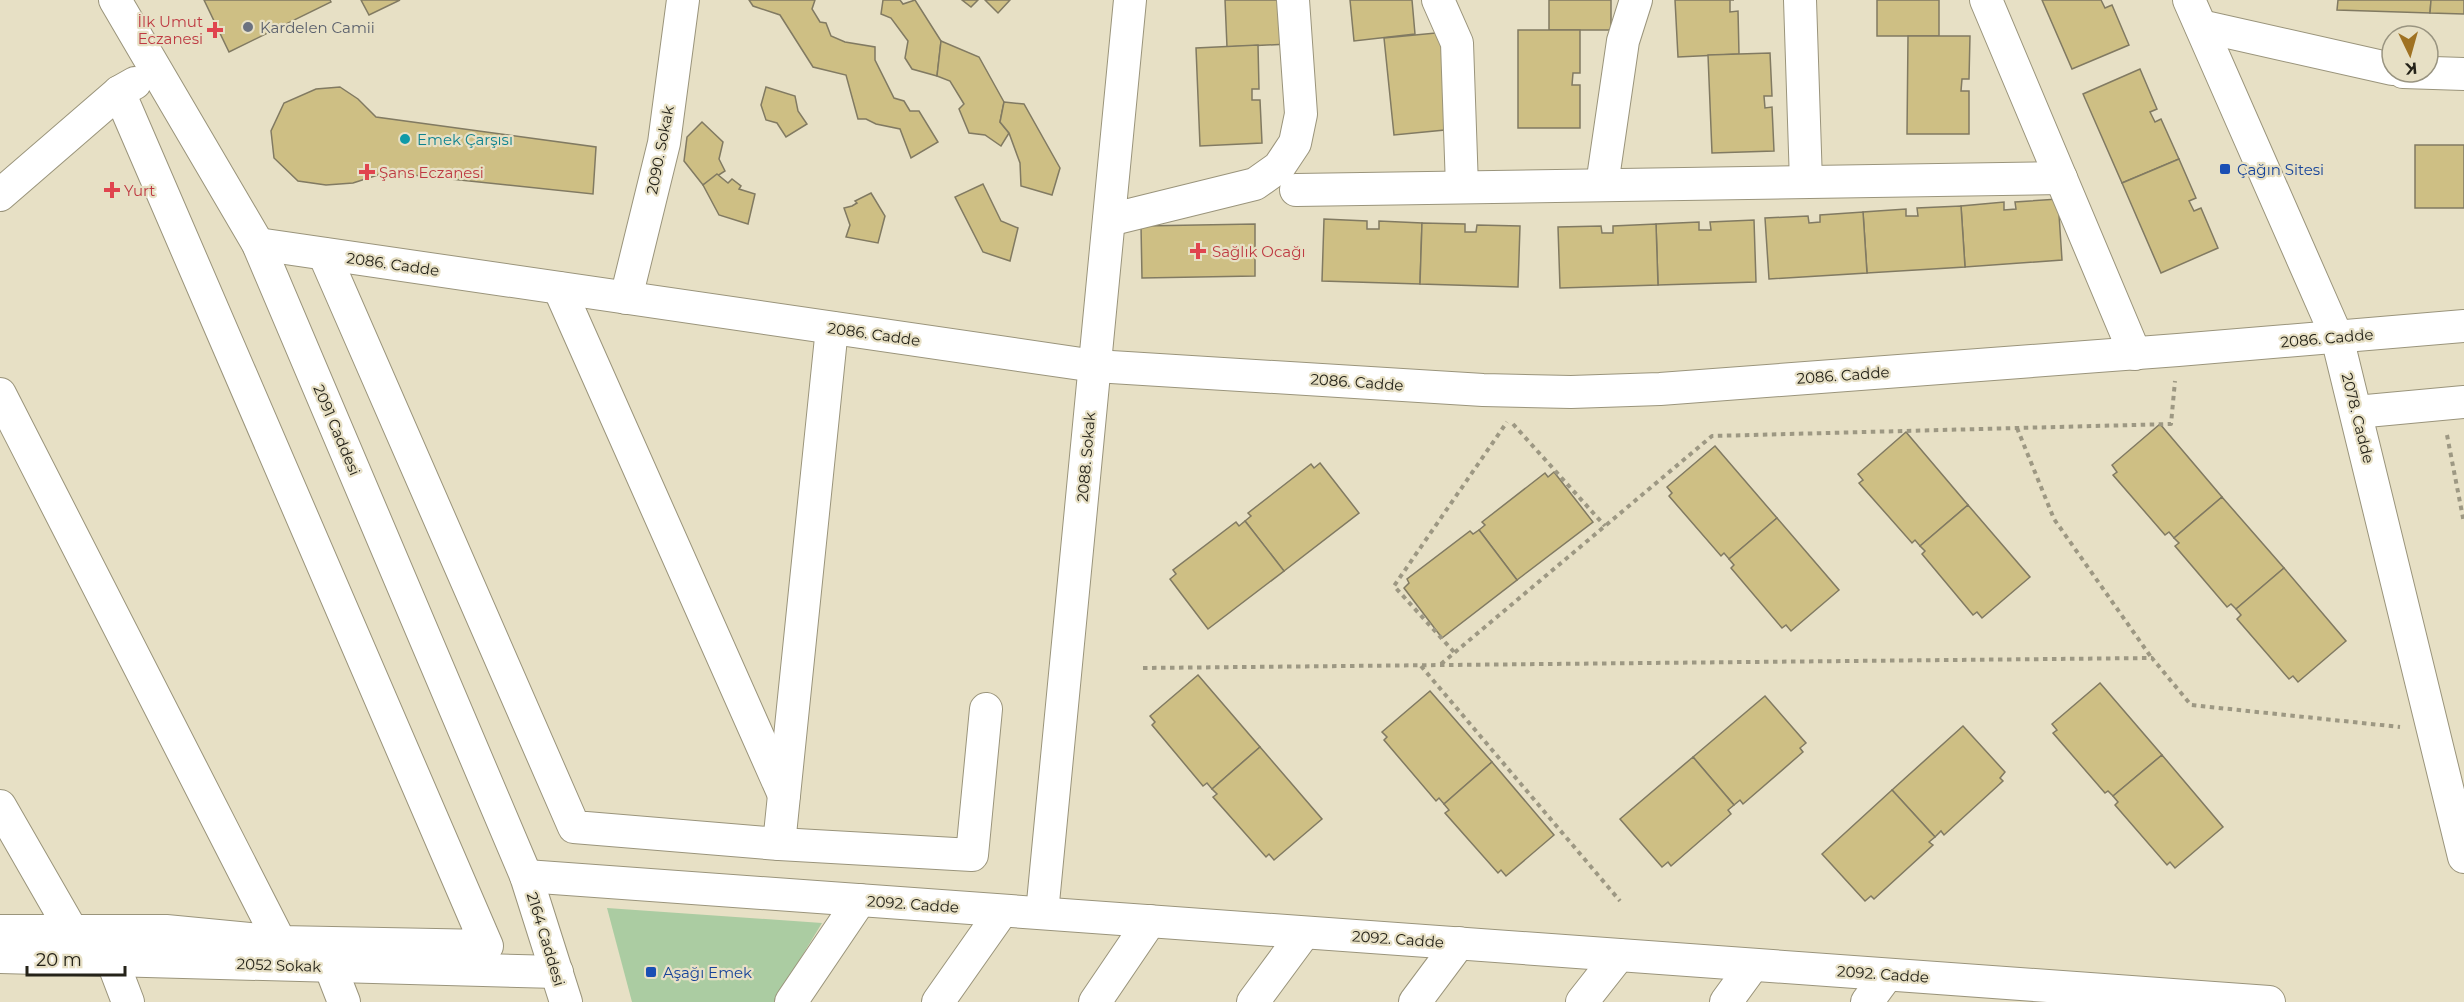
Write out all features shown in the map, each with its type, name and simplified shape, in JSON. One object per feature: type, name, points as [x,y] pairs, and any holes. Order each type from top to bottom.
[{"type":"street","name":"2091 Caddesi","points":[[115,0],[258,244],[526,876]]},
{"type":"street","name":"2090. Sokak","points":[[626,298],[664,143],[683,0]]},
{"type":"street","name":"2088. Sokak","points":[[1042,913],[1130,0]]},
{"type":"street","points":[[1109,220],[1255,184],[1280,167],[1295,143],[1301,114],[1293,0]]},
{"type":"street","points":[[1438,0],[1457,43],[1462,187]]},
{"type":"street","points":[[1602,185],[1623,41],[1636,0]]},
{"type":"street","points":[[1800,0],[1806,182]]},
{"type":"street","points":[[1986,0],[2135,354]]},
{"type":"street","points":[[2195,13],[2380,66]]},
{"type":"street","name":"2078. Cadde","points":[[2195,13],[2337,337],[2464,858]]},
{"type":"street","points":[[0,195],[119,92],[156,70]]},
{"type":"street","points":[[2440,73],[2464,74]]},
{"type":"street","points":[[0,932],[166,931],[280,942],[487,946],[119,92]]},
{"type":"street","points":[[1296,190],[2061,178]]},
{"type":"street","name":"2086. Cadde","points":[[258,244],[1095,366],[1483,390],[1571,392],[1660,389],[2178,351],[2464,326]]},
{"type":"street","points":[[324,254],[574,827],[779,844],[972,855],[986,709]]},
{"type":"street","points":[[559,288],[784,795]]},
{"type":"street","points":[[779,844],[832,328]]},
{"type":"street","points":[[0,394],[280,942]]},
{"type":"street","points":[[2356,411],[2453,403]]},
{"type":"street","points":[[0,806],[73,933]]},
{"type":"street","name":"2092. Cadde","points":[[526,876],[1887,975],[2024,993],[2269,1002]]},
{"type":"street","name":"2164 Caddesi","points":[[526,876],[566,1002]]},
{"type":"street","points":[[791,1002],[860,900]]},
{"type":"street","points":[[938,1002],[1002,911]]},
{"type":"street","points":[[1095,1002],[1150,921]]},
{"type":"street","points":[[1253,1002],[1304,933]]},
{"type":"street","points":[[1415,1002],[1459,944]]},
{"type":"street","points":[[1582,1002],[1619,955]]},
{"type":"street","name":"2052 Sokak","points":[[0,957],[557,972]]},
{"type":"street","points":[[112,960],[128,1002]]},
{"type":"street","points":[[1726,1002],[1753,965]]},
{"type":"street","points":[[330,966],[344,1002]]},
{"type":"street","points":[[1868,1002],[1887,975]]},
{"type":"path","points":[[1439,665],[1712,436],[2171,424],[2178,351]]},
{"type":"path","points":[[2453,403],[2464,523]]},
{"type":"path","points":[[1454,652],[1394,586],[1509,419],[1605,526]]},
{"type":"path","points":[[2017,428],[2054,519],[2152,658],[2191,705],[2433,731]]},
{"type":"path","points":[[1143,668],[2152,658]]},
{"type":"path","points":[[1420,665],[1620,901]]},
{"type":"green space","points":[[607,908],[822,923],[774,1002],[632,1002]]},
{"type":"building","name":"Kardelen Camii","points":[[204,0],[330,0],[331,2],[229,52]]},
{"type":"building","points":[[361,0],[400,0],[369,15]]},
{"type":"building","points":[[749,0],[815,0],[812,9],[820,22],[826,23],[831,36],[845,42],[875,47],[875,60],[894,98],[904,101],[910,111],[919,111],[938,142],[911,158],[900,129],[876,124],[866,119],[858,119],[846,75],[813,67],[780,15],[753,6]]},
{"type":"building","points":[[883,0],[900,0],[903,4],[915,0],[941,41],[937,76],[912,69],[905,58],[908,41],[891,18],[881,14]]},
{"type":"building","points":[[962,0],[978,0],[971,7]]},
{"type":"building","points":[[985,0],[1010,0],[998,13]]},
{"type":"building","points":[[1225,0],[1279,0],[1288,44],[1227,47]]},
{"type":"building","points":[[1350,0],[1412,0],[1415,34],[1354,41]]},
{"type":"building","points":[[1549,0],[1611,0],[1611,30],[1549,30]]},
{"type":"building","points":[[1675,0],[1730,0],[1730,12],[1738,11],[1739,54],[1678,57]]},
{"type":"building","points":[[1877,0],[1939,0],[1939,36],[1877,36]]},
{"type":"building","points":[[2042,0],[2101,0],[2105,8],[2112,5],[2129,45],[2072,69]]},
{"type":"building","points":[[2338,0],[2431,0],[2430,13],[2337,10]]},
{"type":"building","points":[[2431,0],[2464,0],[2464,14],[2430,13]]},
{"type":"building","points":[[1518,30],[1580,30],[1580,73],[1573,73],[1572,85],[1580,85],[1580,128],[1518,128]]},
{"type":"building","points":[[1446,32],[1455,129],[1394,135],[1384,38]]},
{"type":"building","points":[[1908,36],[1970,36],[1969,79],[1962,79],[1961,91],[1969,91],[1969,134],[1907,134]]},
{"type":"building","points":[[941,41],[979,57],[1004,102],[1000,122],[1009,133],[1001,146],[985,135],[969,133],[959,109],[964,104],[950,81],[937,76]]},
{"type":"building","points":[[1258,45],[1259,89],[1252,89],[1252,100],[1260,100],[1262,143],[1200,146],[1196,48]]},
{"type":"building","points":[[1770,53],[1772,96],[1764,96],[1765,108],[1772,107],[1774,151],[1712,153],[1708,55]]},
{"type":"building","points":[[2140,69],[2157,109],[2150,112],[2155,122],[2161,119],[2179,159],[2122,183],[2083,94]]},
{"type":"building","name":"Emek Çarşısı","points":[[340,87],[358,99],[376,117],[596,147],[593,194],[393,173],[381,174],[353,183],[326,185],[298,181],[274,158],[271,131],[284,103],[316,89]]},
{"type":"building","points":[[766,87],[795,96],[798,111],[807,124],[786,137],[777,123],[766,120],[761,105]]},
{"type":"building","points":[[1004,102],[1024,104],[1060,168],[1052,195],[1021,186],[1020,163],[1009,133],[1000,122]]},
{"type":"building","points":[[702,122],[723,142],[719,159],[725,171],[703,185],[684,161],[687,137]]},
{"type":"building","points":[[2415,145],[2464,145],[2464,208],[2415,208]]},
{"type":"building","points":[[2179,159],[2196,198],[2189,201],[2194,211],[2201,208],[2218,248],[2161,273],[2122,183]]},
{"type":"building","points":[[717,174],[728,183],[732,179],[741,186],[739,189],[755,194],[748,224],[719,215],[703,185]]},
{"type":"building","points":[[983,184],[1001,221],[1018,228],[1010,261],[983,252],[955,197]]},
{"type":"building","points":[[871,193],[885,216],[878,243],[846,237],[850,225],[844,208],[852,206],[857,203],[855,201]]},
{"type":"building","points":[[2058,199],[2062,260],[1965,267],[1961,206],[2004,202],[2004,210],[2016,209],[2015,202]]},
{"type":"building","points":[[1961,206],[1965,267],[1867,273],[1863,212],[1906,209],[1906,216],[1918,216],[1917,208]]},
{"type":"building","points":[[1863,212],[1867,273],[1769,279],[1765,218],[1808,216],[1809,223],[1820,222],[1820,215]]},
{"type":"building","points":[[1324,219],[1367,221],[1367,229],[1379,229],[1379,221],[1422,223],[1420,284],[1322,281]]},
{"type":"building","points":[[1754,220],[1756,282],[1658,285],[1656,224],[1699,222],[1699,230],[1711,230],[1710,222]]},
{"type":"building","points":[[1422,223],[1465,224],[1465,232],[1476,232],[1477,225],[1520,226],[1518,287],[1420,284]]},
{"type":"building","name":"Sağlık Ocağı","points":[[1255,224],[1255,276],[1142,278],[1141,226]]},
{"type":"building","points":[[1656,224],[1658,285],[1560,288],[1558,227],[1601,226],[1602,233],[1613,233],[1613,226]]},
{"type":"building","points":[[2160,424],[2222,497],[2174,538],[2169,532],[2165,535],[2113,475],[2117,472],[2112,465]]},
{"type":"building","points":[[1906,432],[1968,505],[1920,546],[1915,540],[1912,543],[1859,483],[1863,480],[1858,474]]},
{"type":"building","points":[[1715,446],[1777,518],[1729,559],[1724,553],[1721,556],[1669,496],[1672,493],[1667,487]]},
{"type":"building","points":[[1320,463],[1359,513],[1284,571],[1245,521],[1251,516],[1248,513],[1311,464],[1314,468]]},
{"type":"building","points":[[1554,472],[1593,522],[1517,580],[1479,530],[1485,525],[1482,522],[1545,473],[1548,477]]},
{"type":"building","points":[[2222,497],[2284,568],[2236,609],[2231,604],[2227,607],[2175,546],[2179,543],[2174,538]]},
{"type":"building","points":[[1968,505],[2030,577],[1982,618],[1977,612],[1973,615],[1922,554],[1925,551],[1920,546]]},
{"type":"building","points":[[1777,518],[1839,590],[1791,631],[1786,625],[1782,628],[1731,568],[1734,565],[1729,559]]},
{"type":"building","points":[[1245,521],[1284,571],[1208,629],[1170,579],[1176,574],[1173,570],[1236,522],[1239,526]]},
{"type":"building","points":[[1479,530],[1517,580],[1442,638],[1404,588],[1409,583],[1407,579],[1470,531],[1473,534]]},
{"type":"building","points":[[2284,568],[2346,641],[2298,682],[2293,676],[2289,679],[2237,619],[2241,615],[2236,609]]},
{"type":"building","points":[[1198,675],[1260,747],[1212,789],[1207,783],[1203,786],[1152,725],[1155,722],[1150,716]]},
{"type":"building","points":[[2100,683],[2162,755],[2113,796],[2108,791],[2105,793],[2053,733],[2057,730],[2052,724]]},
{"type":"building","points":[[1430,691],[1492,762],[1444,804],[1439,798],[1436,801],[1384,740],[1387,737],[1382,732]]},
{"type":"building","points":[[1765,696],[1806,743],[1800,748],[1803,752],[1743,804],[1740,800],[1734,805],[1693,757]]},
{"type":"building","points":[[1963,726],[2005,772],[2000,778],[2003,781],[1944,835],[1941,831],[1935,837],[1892,790]]},
{"type":"building","points":[[1260,747],[1322,819],[1274,860],[1269,854],[1266,857],[1213,797],[1217,794],[1212,789]]},
{"type":"building","points":[[2162,755],[2223,827],[2175,868],[2170,862],[2167,865],[2115,805],[2118,802],[2113,796]]},
{"type":"building","points":[[1693,757],[1734,805],[1728,810],[1731,814],[1671,866],[1668,862],[1662,867],[1620,819]]},
{"type":"building","points":[[1492,762],[1554,835],[1506,876],[1501,870],[1498,873],[1445,813],[1449,810],[1444,804]]},
{"type":"building","points":[[1892,790],[1935,837],[1929,842],[1933,845],[1874,899],[1871,896],[1865,901],[1822,854]]},
{"type":"place","name":"Kardelen Camii","points":[[248,27]]},
{"type":"place","name":"İlk Umut Eczanesi","points":[[215,30]]},
{"type":"place","name":"Emek Çarşısı","points":[[405,139]]},
{"type":"place","name":"Çağın Sitesi","points":[[2225,169]]},
{"type":"place","name":"Şans Eczanesi","points":[[367,172]]},
{"type":"place","name":"Yurt","points":[[112,190]]},
{"type":"place","name":"Sağlık Ocağı","points":[[1198,251]]},
{"type":"place","name":"Aşağı Emek","points":[[651,972]]}]
